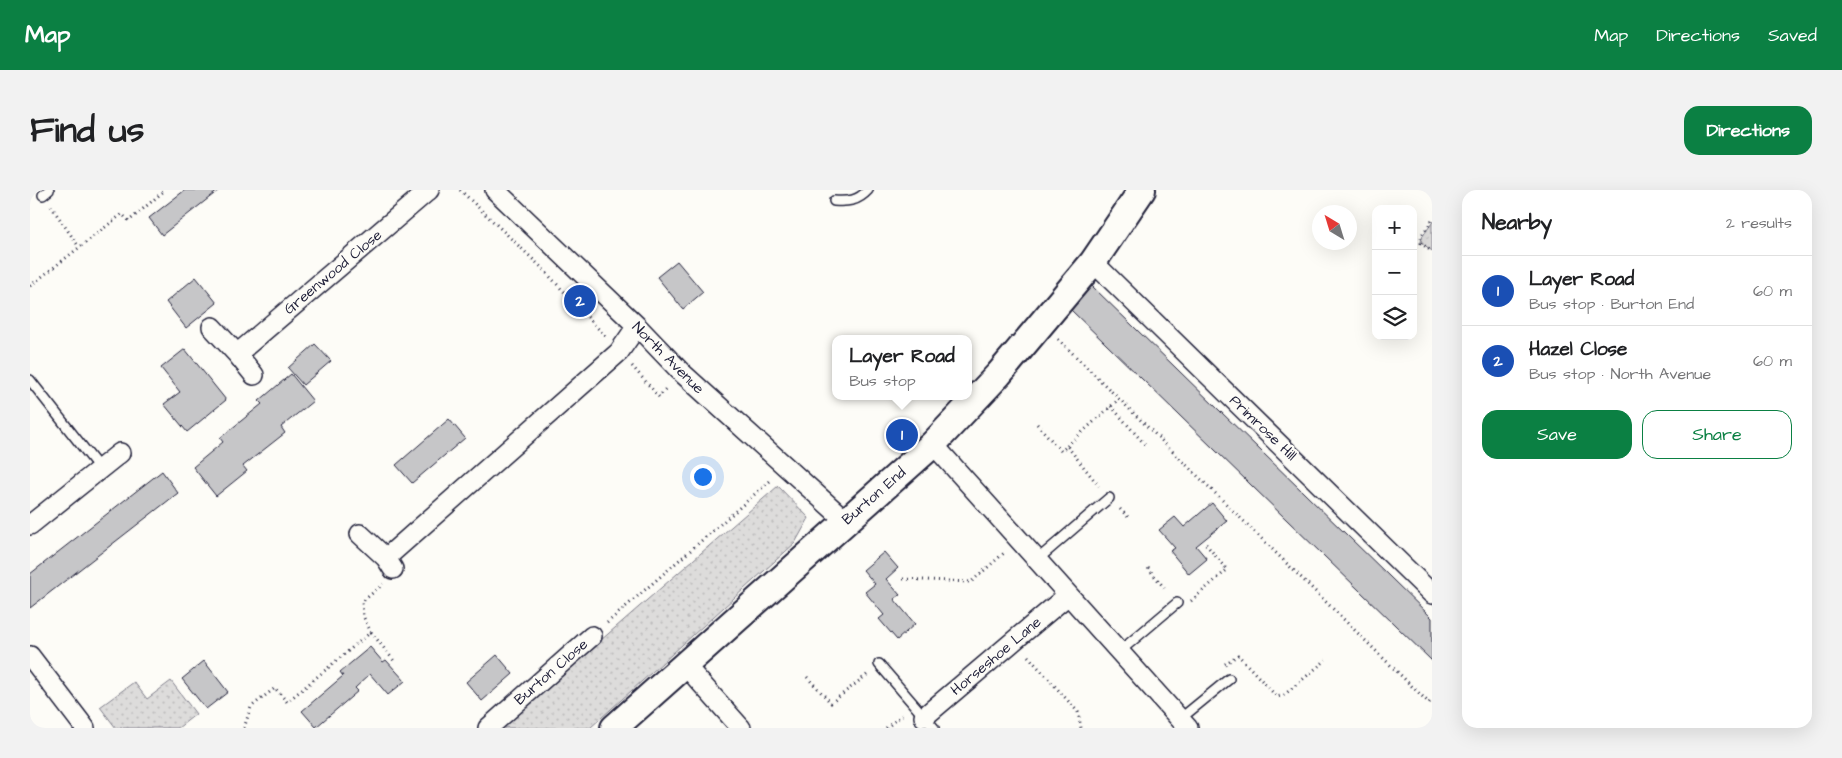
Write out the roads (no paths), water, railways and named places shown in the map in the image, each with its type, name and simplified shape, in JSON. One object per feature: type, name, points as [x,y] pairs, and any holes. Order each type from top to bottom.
[{"type":"street","name":"Greenwood Close","points":[[238,354],[429,190]]},
{"type":"street","name":"North Avenue","points":[[495,190],[637,326],[680,372],[846,521]]},
{"type":"street","name":"Burton End","points":[[614,728],[934,444],[999,374],[1093,262],[1142,190]]},
{"type":"street","name":"Primrose Hill","points":[[1093,262],[1432,594]]},
{"type":"street","points":[[360,534],[390,564],[619,352],[637,326]]},
{"type":"street","points":[[212,327],[238,354],[254,375]]},
{"type":"street","points":[[934,444],[1184,724]]},
{"type":"street","points":[[30,525],[120,453]]},
{"type":"street","name":"Horseshoe Lane","points":[[924,716],[1068,595]]},
{"type":"street","name":"Burton Close","points":[[488,728],[592,636]]},
{"type":"street","points":[[30,656],[85,728]]},
{"type":"street","points":[[684,664],[741,728]]},
{"type":"lane","points":[[834,201],[848,202],[856,200],[868,190]]},
{"type":"lane","points":[[30,380],[100,469]]},
{"type":"lane","points":[[1037,560],[1109,498]]},
{"type":"lane","points":[[1119,652],[1176,603]]},
{"type":"lane","points":[[879,664],[924,716]]},
{"type":"lane","points":[[1184,724],[1229,680]]},
{"type":"place","name":"Hazel Close","points":[[580,301]]},
{"type":"place","name":"Layer Road","points":[[902,435]]}]
